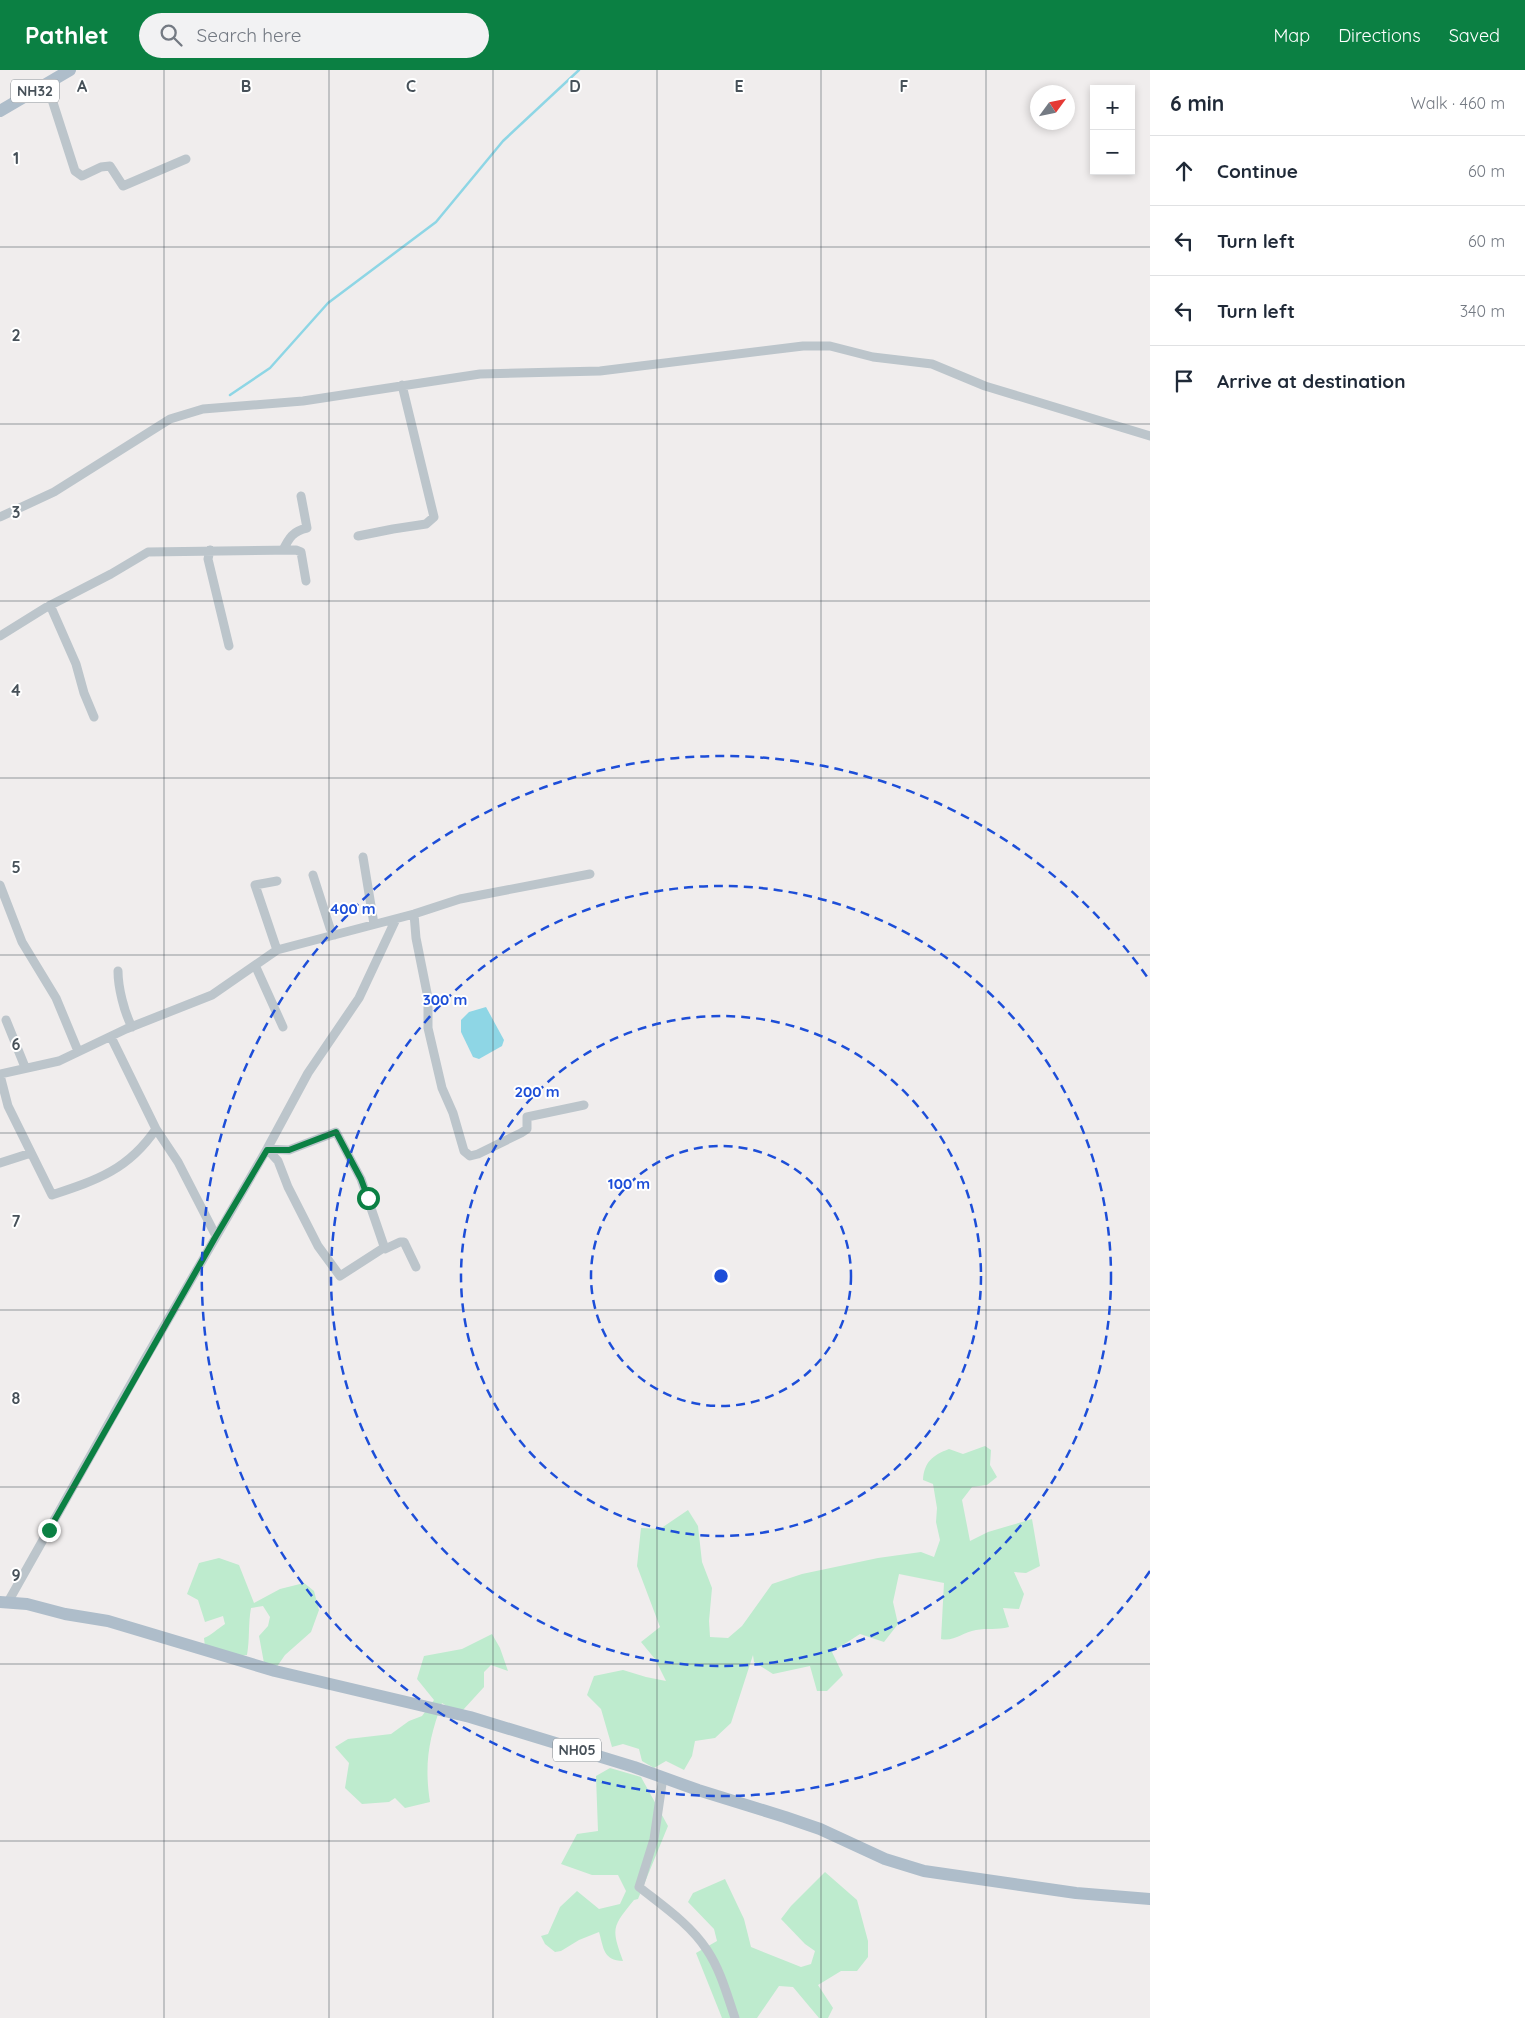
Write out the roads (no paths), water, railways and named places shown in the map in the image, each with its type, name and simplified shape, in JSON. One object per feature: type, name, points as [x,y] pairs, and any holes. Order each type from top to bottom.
[{"type":"main road","name":"NH32","points":[[0,111],[70,70]]},
{"type":"main road","name":"NH05","points":[[4,1602],[27,1604],[65,1614],[108,1621],[275,1671],[470,1718],[634,1767],[785,1817],[820,1829],[885,1859],[924,1871],[1076,1893],[1150,1898]]},
{"type":"street","points":[[47,84],[75,172],[82,176],[101,167],[110,166],[123,186],[186,159]]},
{"type":"street","points":[[0,517],[54,492],[170,419],[203,409],[303,401],[480,374],[600,371],[803,346],[830,346],[873,357],[932,364],[985,386],[1150,436]]},
{"type":"street","points":[[358,536],[426,524],[434,516],[402,385]]},
{"type":"street","points":[[282,550],[288,538],[297,530],[307,528],[301,496]]},
{"type":"street","points":[[210,550],[208,559],[229,646]]},
{"type":"street","points":[[0,636],[50,605],[111,574],[148,552],[296,550],[301,552],[306,581]]},
{"type":"street","points":[[50,605],[76,664],[84,693],[94,717]]},
{"type":"street","points":[[363,857],[374,924]]},
{"type":"street","points":[[156,1129],[138,1150],[115,1170],[102,1178],[52,1195],[8,1106],[0,1074],[59,1061],[132,1027],[212,994],[277,950],[414,914],[460,899],[590,874]]},
{"type":"street","points":[[313,875],[334,935]]},
{"type":"street","points":[[277,880],[256,885],[277,950]]},
{"type":"street","points":[[0,885],[22,942],[56,998],[78,1051]]},
{"type":"street","points":[[414,914],[416,938],[428,998],[428,1028],[442,1088],[453,1113],[464,1151],[470,1156],[478,1154],[521,1133],[527,1129],[527,1117],[584,1105]]},
{"type":"street","points":[[4,1602],[267,1150],[308,1073],[359,998],[396,919]]},
{"type":"street","points":[[255,965],[283,1027]]},
{"type":"street","points":[[118,971],[118,984],[127,1018],[132,1027]]},
{"type":"street","points":[[6,1020],[25,1067]]},
{"type":"street","points":[[111,1037],[156,1129],[178,1162],[216,1236]]},
{"type":"street","points":[[267,1150],[289,1150],[336,1132],[361,1179],[385,1247]]},
{"type":"street","points":[[267,1150],[278,1161],[306,1225],[318,1246],[340,1276],[385,1247],[389,1248],[400,1242],[404,1242],[416,1267]]},
{"type":"street","points":[[0,1163],[31,1153]]},
{"type":"street","points":[[663,1777],[654,1839],[639,1887],[680,1919],[707,1949],[720,1974],[735,2018]]},
{"type":"water","points":[[486,1007],[504,1040],[502,1046],[479,1059],[473,1057],[461,1032],[461,1020],[469,1012]]},
{"type":"waterway","points":[[230,395],[270,368],[328,303],[436,222],[503,141],[579,70]]}]
